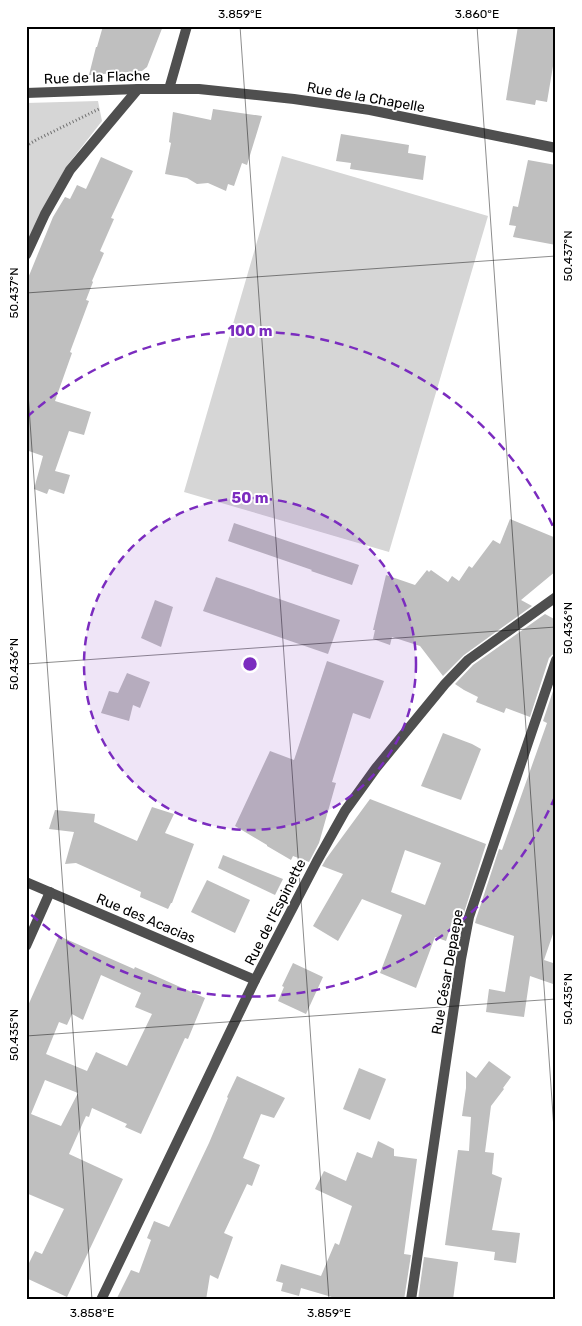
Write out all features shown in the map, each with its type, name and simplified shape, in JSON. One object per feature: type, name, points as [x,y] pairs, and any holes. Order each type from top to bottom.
[{"type":"street","points":[[169,88],[187,26]]},
{"type":"street","name":"Rue de la Flache","points":[[26,93],[169,88]]},
{"type":"street","name":"Rue de la Chapelle","points":[[169,88],[199,89],[284,98],[370,110],[556,148]]},
{"type":"street","points":[[26,255],[45,214],[70,170],[138,89]]},
{"type":"street","name":"Rue de l'Espinette","points":[[101,1300],[255,980],[317,860],[345,811],[376,768],[445,684],[468,660],[556,597]]},
{"type":"street","name":"Rue César Depaepe","points":[[411,1300],[468,917],[556,660]]},
{"type":"street","name":"Rue des Acacias","points":[[26,882],[255,980]]},
{"type":"street","points":[[26,946],[50,892]]},
{"type":"path","points":[[26,146],[104,107]]},
{"type":"shaded area","points":[[98,101],[102,121],[66,167],[26,243],[26,103]]},
{"type":"shaded area","points":[[282,156],[488,216],[389,552],[184,492]]},
{"type":"building","points":[[103,26],[163,26],[147,67],[142,71],[89,75]]},
{"type":"building","points":[[518,26],[556,26],[556,48],[547,102],[536,100],[535,105],[506,100]]},
{"type":"building","points":[[213,109],[262,116],[247,165],[242,163],[234,186],[228,184],[226,191],[208,183],[197,184],[187,178],[165,174],[171,143],[169,142],[173,112],[211,120]]},
{"type":"building","points":[[341,134],[409,145],[408,153],[426,156],[423,180],[350,169],[351,163],[336,161]]},
{"type":"building","points":[[101,157],[133,171],[111,218],[114,219],[100,251],[104,253],[92,281],[86,300],[89,301],[70,352],[72,353],[55,401],[91,412],[84,435],[69,431],[55,471],[70,475],[64,494],[49,489],[47,494],[34,489],[43,456],[26,450],[26,283],[53,217],[65,197],[70,199],[77,185],[86,189]]},
{"type":"building","points":[[528,160],[556,165],[556,245],[513,237],[516,226],[509,225],[513,206],[518,207]]},
{"type":"building","points":[[510,519],[556,538],[556,571],[521,600],[532,606],[464,655],[443,676],[420,646],[392,637],[390,645],[373,639],[375,630],[373,630],[386,575],[415,585],[427,570],[429,572],[431,570],[448,582],[452,576],[459,581],[469,566],[472,568],[493,540],[500,544]]},
{"type":"building","points":[[234,523],[359,565],[352,585],[228,541]]},
{"type":"building","points":[[216,577],[340,620],[328,654],[203,611]]},
{"type":"building","points":[[155,600],[173,607],[161,647],[141,638]]},
{"type":"building","points":[[545,614],[556,620],[556,653],[549,658],[530,717],[506,708],[504,713],[476,702],[478,697],[455,684],[473,665]]},
{"type":"building","points":[[327,661],[384,681],[370,719],[353,713],[332,782],[336,783],[319,843],[309,862],[293,856],[291,860],[235,826],[270,751],[294,760]]},
{"type":"building","points":[[127,673],[150,682],[140,708],[133,705],[129,721],[101,713],[109,691],[118,693]]},
{"type":"building","points":[[556,682],[556,925],[544,960],[556,964],[556,985],[530,976],[524,1017],[486,1012],[489,989],[505,992],[514,936],[475,923],[499,849],[502,850],[547,723],[543,721]]},
{"type":"building","points":[[443,733],[481,749],[461,800],[421,786]]},
{"type":"building","points":[[370,799],[486,844],[462,919],[454,916],[446,941],[435,937],[416,988],[380,973],[402,915],[362,899],[338,941],[313,926],[343,874],[322,866]],"holes":[[[405,850],[441,863],[425,905],[391,892]]]},
{"type":"building","points":[[152,807],[174,814],[165,833],[194,844],[168,909],[140,897],[141,892],[76,863],[65,864],[74,832],[49,829],[55,810],[95,814],[94,822],[137,841]]},
{"type":"building","points":[[223,855],[283,879],[275,895],[218,868]]},
{"type":"building","points":[[207,880],[250,900],[235,933],[191,912]]},
{"type":"building","points":[[59,936],[205,998],[188,1039],[185,1038],[141,1134],[125,1127],[127,1124],[92,1108],[89,1117],[86,1116],[69,1154],[123,1179],[67,1297],[26,1278],[26,1269],[35,1251],[42,1254],[64,1209],[26,1193],[26,1010]],"holes":[[[101,975],[141,993],[135,1007],[152,1014],[127,1066],[96,1052],[87,1071],[46,1054],[59,1022],[67,1025],[72,1014],[83,1020]],[[45,1080],[78,1093],[61,1126],[31,1114]]]},
{"type":"building","points":[[293,963],[323,977],[306,1014],[278,1001],[284,987],[282,986]]},
{"type":"building","points":[[489,1061],[511,1077],[491,1106],[485,1152],[494,1153],[492,1174],[502,1178],[492,1230],[520,1233],[516,1263],[494,1260],[495,1252],[445,1245],[458,1150],[469,1151],[471,1117],[462,1116],[466,1088],[466,1071],[476,1078]]},
{"type":"building","points":[[359,1068],[386,1079],[370,1120],[343,1109]]},
{"type":"building","points":[[237,1076],[285,1098],[274,1118],[261,1114],[243,1158],[260,1165],[252,1186],[247,1184],[224,1233],[233,1237],[218,1279],[210,1275],[206,1300],[116,1300],[131,1270],[139,1273],[151,1240],[147,1238],[154,1221],[169,1227],[209,1143]]},
{"type":"building","points":[[378,1141],[394,1149],[394,1156],[417,1159],[404,1254],[411,1255],[404,1300],[342,1300],[301,1288],[299,1296],[281,1291],[283,1283],[276,1281],[281,1264],[321,1276],[335,1243],[339,1245],[352,1206],[315,1189],[324,1171],[346,1181],[357,1152],[372,1158]]},
{"type":"building","points":[[424,1257],[458,1262],[453,1300],[418,1300]]}]
